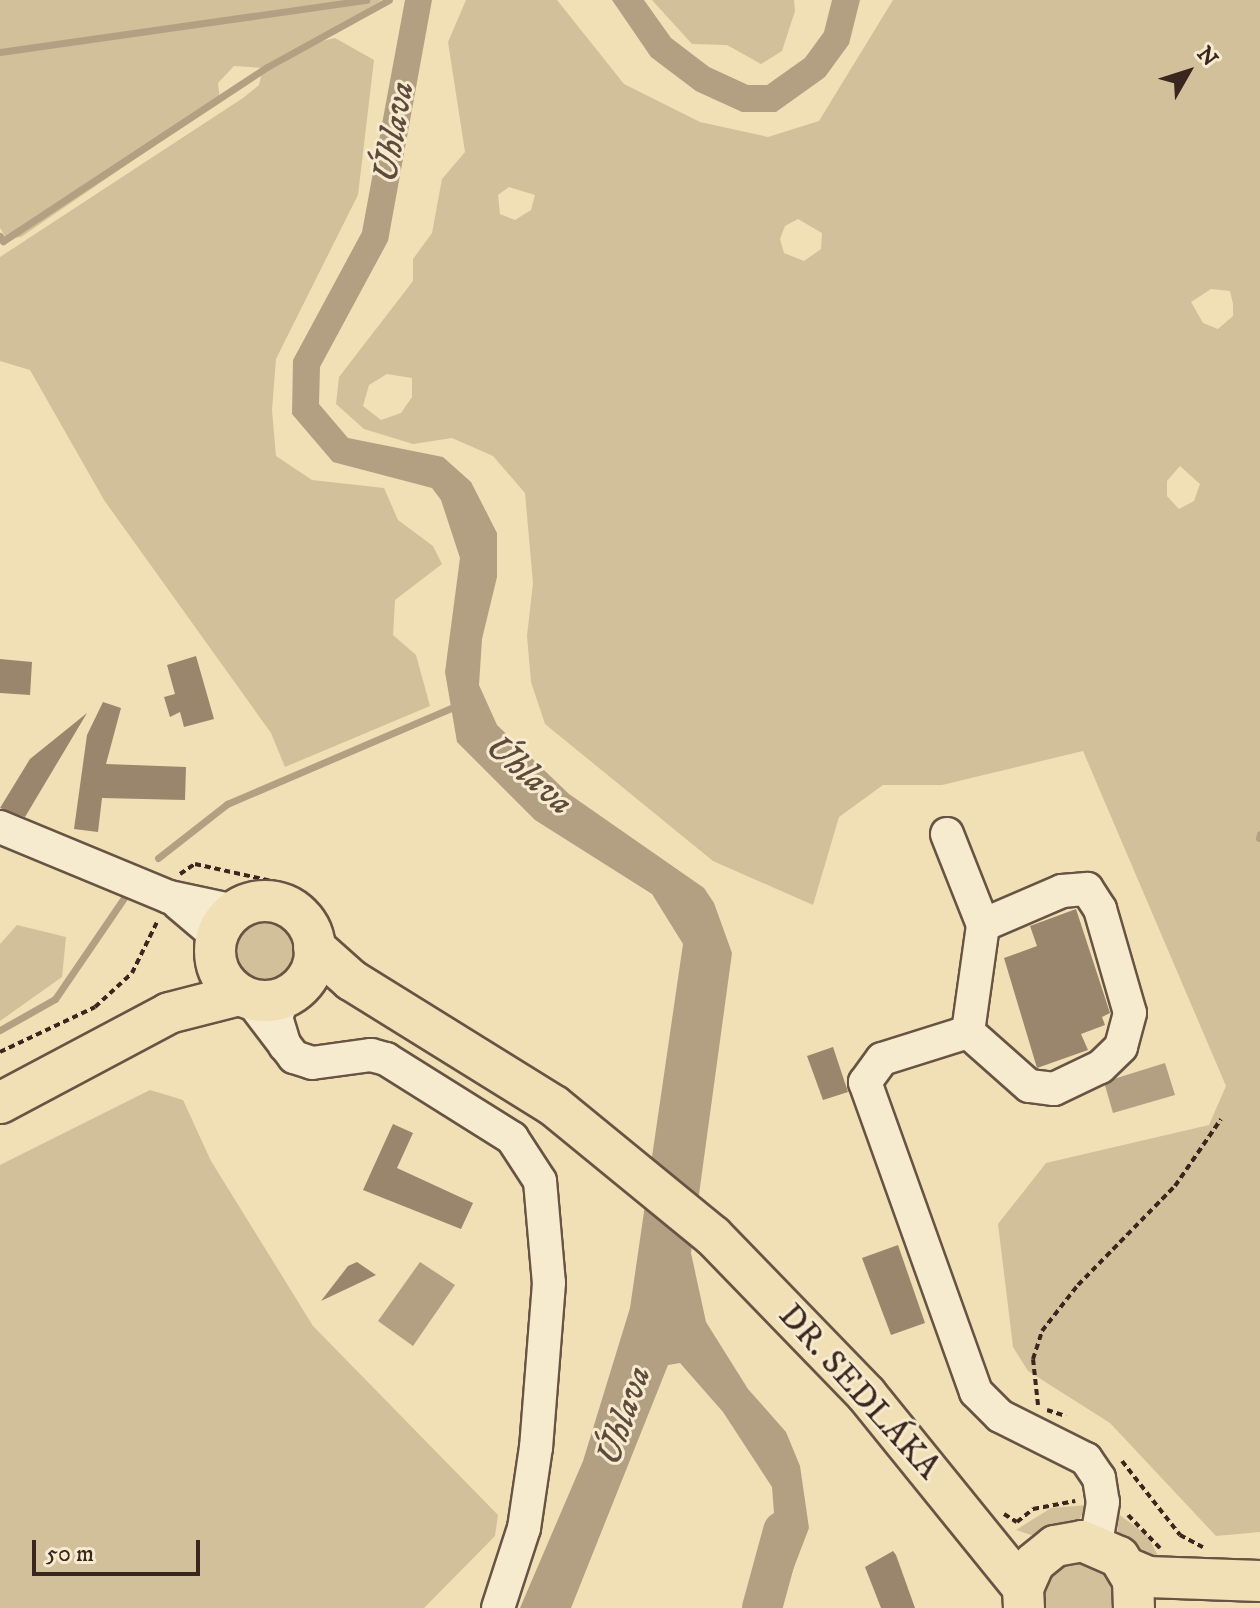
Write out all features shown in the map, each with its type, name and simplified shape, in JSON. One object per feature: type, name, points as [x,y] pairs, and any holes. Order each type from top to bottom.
[{"type":"main road","points":[[0,1103],[169,1013],[287,974],[307,925],[290,908],[268,901],[222,935],[169,1013]]},
{"type":"main road","points":[[222,935],[223,979],[287,974]]},
{"type":"main road","name":"DR. SEDLÁKA","points":[[287,974],[367,988],[554,1106],[682,1209],[772,1294],[946,1490],[1023,1598]]},
{"type":"main road","name":"DR. SEDLÁKA","points":[[946,1490],[1026,1543],[1055,1546],[1096,1543]]},
{"type":"main road","points":[[1096,1543],[1127,1568],[1172,1577],[1260,1581]]},
{"type":"main road","name":"DR. SEDLÁKA","points":[[1023,1598],[1034,1563],[1055,1546]]},
{"type":"main road","points":[[1127,1568],[1134,1608]]},
{"type":"main road","points":[[1148,1608],[1260,1581]]},
{"type":"street","points":[[0,827],[169,897],[222,935]]},
{"type":"street","points":[[947,834],[983,925],[968,1032]]},
{"type":"street","points":[[968,1032],[1029,1086],[1054,1089],[1100,1067],[1121,1047],[1130,1013],[1100,909],[1087,889],[1062,891],[983,925]]},
{"type":"street","points":[[287,974],[286,1049],[312,1063],[371,1055],[386,1059],[512,1138],[540,1181],[549,1283],[536,1447],[524,1528],[498,1608]]},
{"type":"street","points":[[968,1032],[882,1059],[865,1082],[976,1392],[1000,1416],[1086,1459],[1099,1478],[1103,1502],[1096,1543]]},
{"type":"path","points":[[0,1052],[95,1007],[132,973],[182,870],[195,864],[300,889],[287,974]]},
{"type":"path","points":[[1076,1422],[1049,1407],[1042,1419],[1032,1378],[1042,1331],[1078,1285],[1175,1186],[1221,1119]]},
{"type":"path","points":[[1113,1449],[1180,1535],[1210,1551]]},
{"type":"path","points":[[998,1510],[1017,1522],[1058,1500],[1103,1502],[1156,1539],[1172,1577]]},
{"type":"shaded area","points":[[0,0],[382,0],[314,43],[335,38],[374,60],[358,195],[276,359],[272,410],[276,456],[312,480],[384,488],[398,520],[433,546],[442,564],[395,600],[393,635],[416,655],[430,706],[285,767],[271,733],[104,500],[30,370],[0,361],[0,257],[243,98],[259,85],[263,68],[234,66],[218,83],[220,101],[21,237],[7,239],[0,228]]},
{"type":"shaded area","points":[[466,0],[557,0],[624,84],[700,122],[768,137],[819,121],[893,0],[1260,0],[1260,1532],[1216,1536],[1110,1423],[1028,1371],[1013,1347],[998,1224],[1046,1163],[1209,1125],[1226,1086],[1083,751],[942,785],[883,785],[839,817],[813,905],[713,861],[545,724],[531,682],[527,636],[533,583],[525,493],[493,456],[452,438],[413,444],[364,429],[336,404],[339,377],[413,281],[413,259],[432,233],[442,179],[465,152],[448,42]],"holes":[[[509,187],[535,195],[531,210],[515,220],[500,214],[498,195]],[[798,219],[822,233],[821,249],[804,261],[784,253],[780,239],[785,226]],[[1211,289],[1230,291],[1233,316],[1218,329],[1203,323],[1191,302]],[[387,374],[412,378],[412,397],[401,413],[381,420],[363,406],[369,385]],[[1180,466],[1200,484],[1194,501],[1179,509],[1167,496],[1167,481]]]},
{"type":"shaded area","points":[[652,0],[794,0],[795,11],[782,51],[761,64],[727,45],[692,44]]},
{"type":"shaded area","points":[[260,918],[272,918],[289,927],[296,938],[296,962],[289,973],[272,982],[260,982],[248,977],[239,968],[234,956],[234,944],[239,932],[248,923]]},
{"type":"shaded area","points":[[17,925],[66,937],[62,977],[0,1021],[0,944]]},
{"type":"shaded area","points":[[150,1090],[183,1100],[211,1161],[313,1326],[498,1515],[495,1536],[424,1608],[0,1608],[0,1165]]},
{"type":"shaded area","points":[[1087,1505],[1076,1526],[1043,1539],[1016,1530],[1051,1508]]},
{"type":"shaded area","points":[[1117,1513],[1147,1535],[1166,1571],[1118,1537]]},
{"type":"shaded area","points":[[1076,1559],[1104,1569],[1115,1587],[1115,1608],[1043,1608],[1045,1581],[1059,1565]]},
{"type":"water","name":"Úhlava","points":[[405,0],[432,0],[388,241],[320,367],[319,404],[348,438],[443,457],[471,482],[497,533],[497,577],[482,639],[479,685],[497,725],[569,794],[704,888],[714,903],[732,953],[691,1253],[706,1322],[748,1389],[786,1432],[800,1466],[809,1528],[786,1588],[758,1582],[774,1513],[772,1487],[723,1412],[680,1363],[668,1365],[571,1608],[520,1608],[583,1461],[630,1308],[683,944],[652,894],[535,820],[457,742],[445,672],[460,558],[441,500],[432,488],[333,462],[292,414],[293,360],[362,232]]},
{"type":"water","points":[[612,0],[644,0],[671,38],[709,67],[748,85],[767,85],[805,58],[824,32],[832,0],[860,0],[849,44],[825,77],[776,112],[742,112],[696,91],[651,57]]},
{"type":"water","points":[[1165,1063],[1175,1095],[1113,1113],[1104,1082]]},
{"type":"water","points":[[420,1262],[455,1285],[413,1346],[378,1321]]},
{"type":"building","points":[[196,656],[214,719],[184,727],[180,712],[170,717],[164,697],[175,694],[167,665]]},
{"type":"building","points":[[0,659],[32,662],[30,695],[0,693]]},
{"type":"building","points":[[103,702],[121,708],[106,764],[186,767],[185,800],[102,798],[98,832],[74,829],[87,735]]},
{"type":"building","points":[[87,713],[25,817],[0,808],[30,759]]},
{"type":"building","points":[[1076,909],[1110,1013],[1102,1017],[1105,1025],[1081,1034],[1088,1050],[1037,1068],[1004,958],[1037,946],[1030,926]]},
{"type":"building","points":[[833,1047],[848,1092],[823,1100],[807,1056]]},
{"type":"building","points":[[393,1124],[413,1133],[397,1168],[473,1203],[461,1229],[363,1190]]},
{"type":"building","points":[[898,1245],[925,1323],[891,1335],[862,1258]]},
{"type":"building","points":[[357,1262],[376,1275],[321,1301],[348,1266]]},
{"type":"building","points":[[893,1551],[915,1608],[881,1608],[865,1567]]},
{"type":"waterway","points":[[0,52],[366,0]]},
{"type":"waterway","points":[[0,236],[3,241],[267,67],[389,0]]},
{"type":"waterway","points":[[158,858],[227,804],[456,706]]},
{"type":"waterway","points":[[1259,838],[1260,834]]},
{"type":"waterway","points":[[0,1030],[55,999],[124,898]]},
{"type":"waterway","points":[[762,1608],[783,1531]]}]
